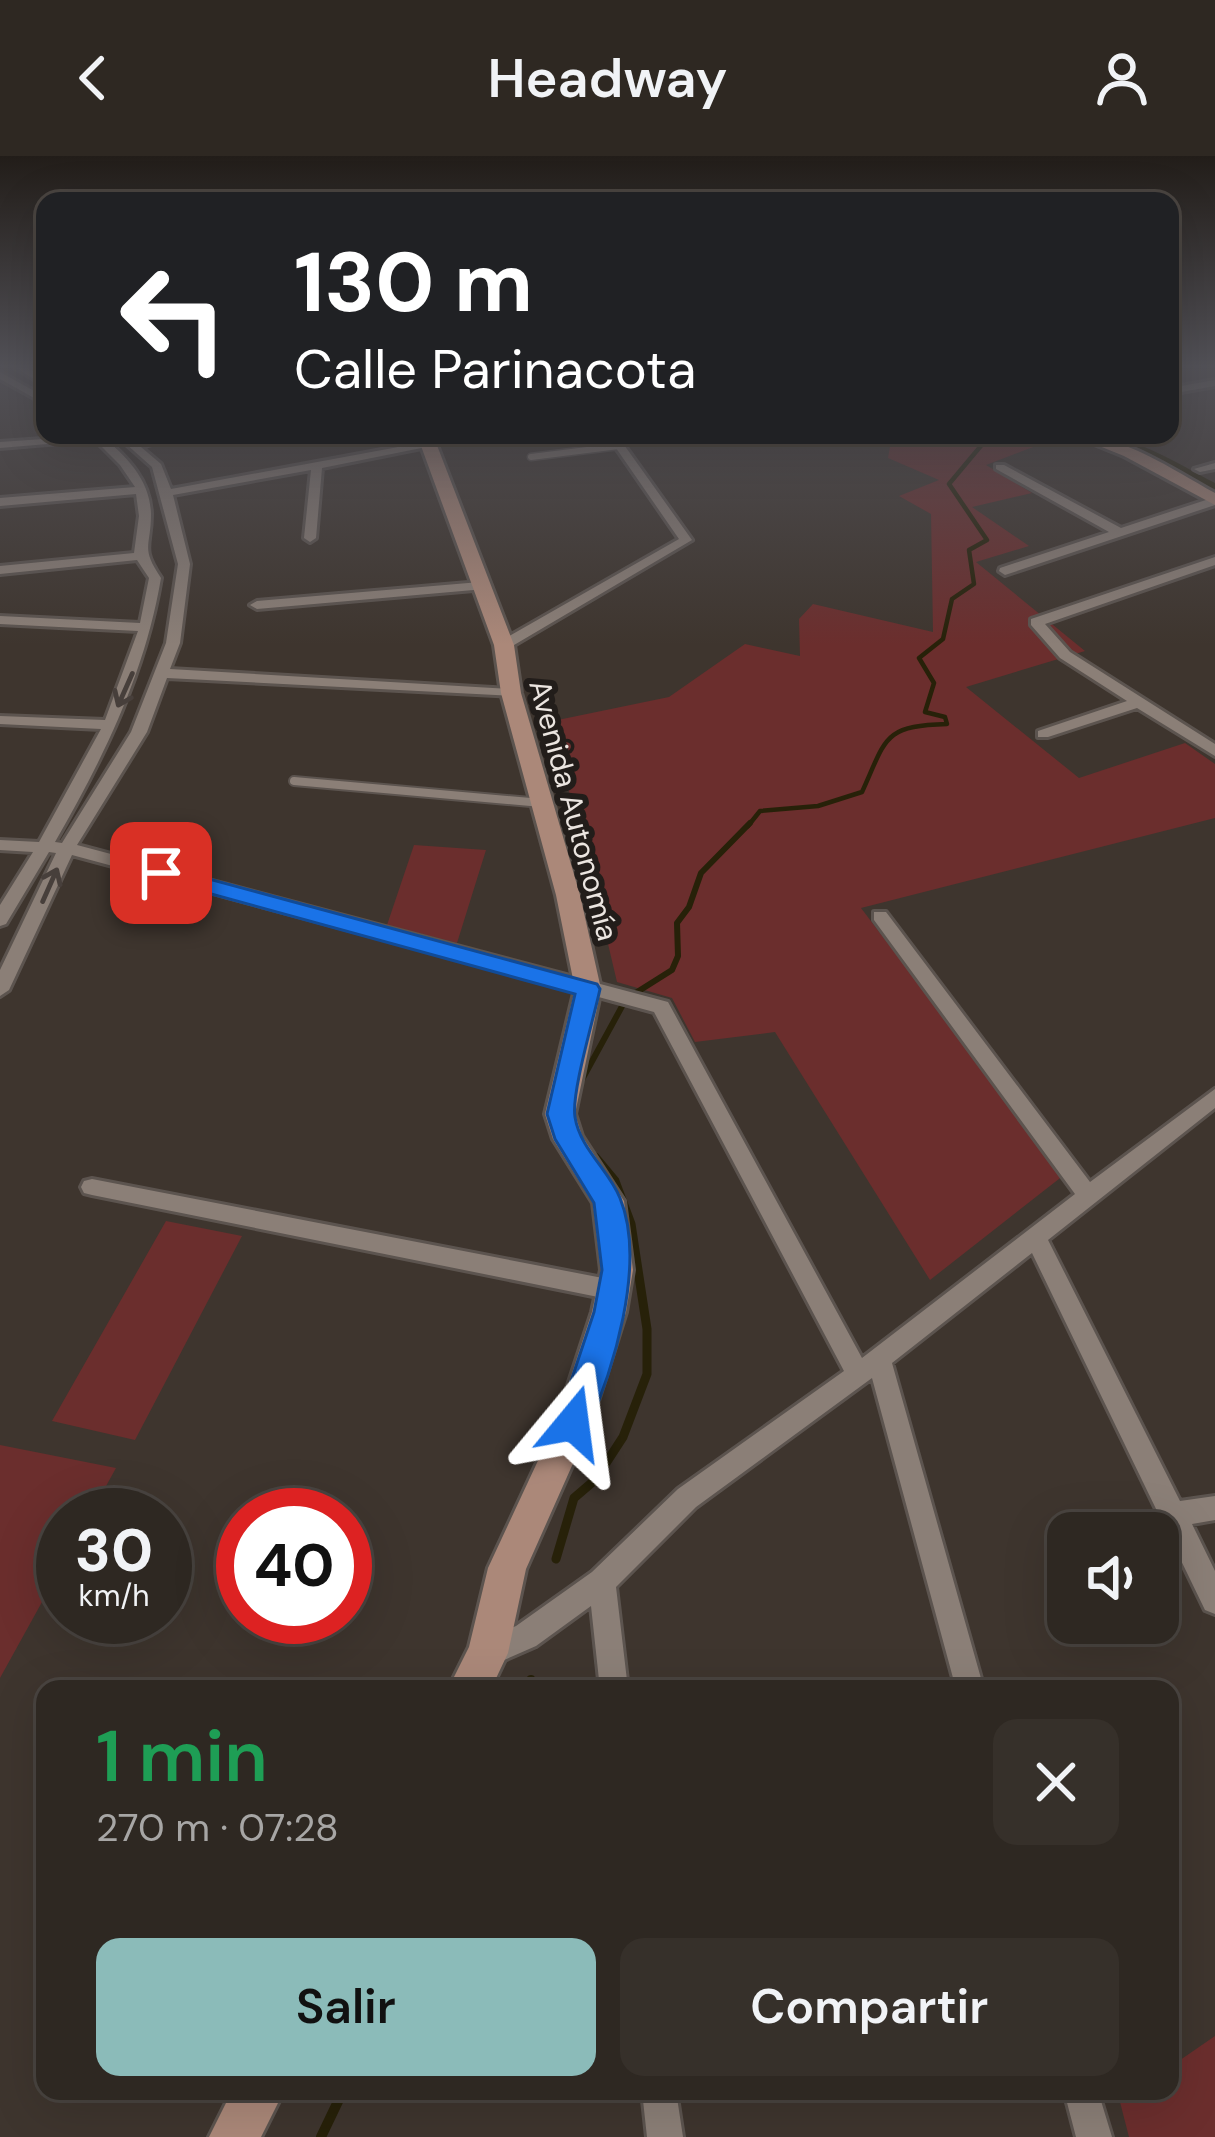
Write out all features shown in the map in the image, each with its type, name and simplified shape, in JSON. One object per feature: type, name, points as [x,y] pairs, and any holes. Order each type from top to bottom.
[{"type":"street","points":[[0,920],[108,724],[142,651],[155,578],[140,556],[148,513],[144,490],[118,460]]},
{"type":"street","points":[[0,990],[67,848],[139,731],[173,643],[184,564],[166,493],[151,460]]},
{"type":"street","points":[[166,493],[341,460]]},
{"type":"street","name":"Avenida Autonomía","points":[[435,460],[504,645],[511,693],[545,803],[588,989]]},
{"type":"street","points":[[504,645],[686,540],[630,460]]},
{"type":"street","points":[[1143,460],[1215,501]]},
{"type":"street","points":[[310,538],[317,466]]},
{"type":"street","points":[[1000,467],[1118,532]]},
{"type":"street","points":[[0,502],[144,490]]},
{"type":"street","points":[[1005,571],[1215,501]]},
{"type":"street","points":[[0,570],[140,556]]},
{"type":"street","points":[[1215,561],[1036,622],[1065,655],[1215,752]]},
{"type":"street","points":[[257,605],[480,586]]},
{"type":"street","points":[[0,620],[148,627]]},
{"type":"street","points":[[161,673],[511,693]]},
{"type":"street","points":[[1042,734],[1140,702]]},
{"type":"street","points":[[0,720],[108,724]]},
{"type":"street","points":[[0,844],[67,848],[662,1007],[868,1366],[967,1680]]},
{"type":"street","points":[[880,916],[1088,1196]]},
{"type":"street","points":[[478,1671],[507,1568],[573,1423],[613,1290],[615,1230],[608,1201],[568,1139],[560,1114],[588,989]]},
{"type":"street","points":[[478,1671],[602,1582],[687,1498],[868,1366],[1215,1097]]},
{"type":"street","points":[[92,1187],[613,1290]]},
{"type":"street","points":[[1035,1236],[1171,1512]]},
{"type":"street","points":[[1179,1514],[1215,1508]]},
{"type":"street","points":[[1179,1529],[1215,1600]]},
{"type":"street","points":[[602,1582],[613,1680]]},
{"type":"street","points":[[234,2137],[254,2100]]},
{"type":"street","points":[[660,2100],[664,2137]]},
{"type":"street","points":[[1084,2100],[1094,2137]]},
{"type":"lane","points":[[294,782],[545,803]]},
{"type":"shaded area","points":[[894,460],[998,460],[986,465],[1032,493],[972,507],[1029,546],[976,562],[1085,651],[966,687],[1079,778],[1185,743],[1215,764],[1215,818],[861,908],[1064,1175],[930,1280],[775,1032],[695,1042],[672,998],[617,982],[583,838],[548,722],[669,697],[745,644],[800,656],[799,619],[813,604],[933,632],[931,514],[899,496],[939,480]]},
{"type":"shaded area","points":[[414,845],[486,850],[457,943],[387,925]]},
{"type":"shaded area","points":[[166,1221],[242,1236],[135,1440],[52,1421]]},
{"type":"shaded area","points":[[0,1445],[116,1468],[105,1488],[36,1488],[36,1613],[0,1678]]},
{"type":"shaded area","points":[[1215,2036],[1215,2137],[1129,2137],[1120,2102],[1179,2100],[1179,2061]]},
{"type":"waterway","points":[[748,826],[760,811],[818,806],[862,792],[890,738],[910,728],[947,724],[945,717],[925,712],[934,683],[919,658],[943,639],[952,599],[974,584],[969,550],[987,540],[949,484],[969,460]]},
{"type":"waterway","points":[[1159,460],[1215,490]]},
{"type":"waterway","points":[[578,1087],[626,999],[672,970],[678,956],[677,923],[689,907],[701,873],[750,823]]},
{"type":"waterway","points":[[556,1559],[574,1498],[595,1480],[623,1437],[647,1374],[647,1329],[631,1224],[615,1181],[595,1157]]},
{"type":"waterway","points":[[321,2137],[339,2100]]},
{"type":"route","points":[[161,873],[588,989],[560,1114],[568,1139],[608,1201],[617,1270],[609,1312],[573,1423]]}]
